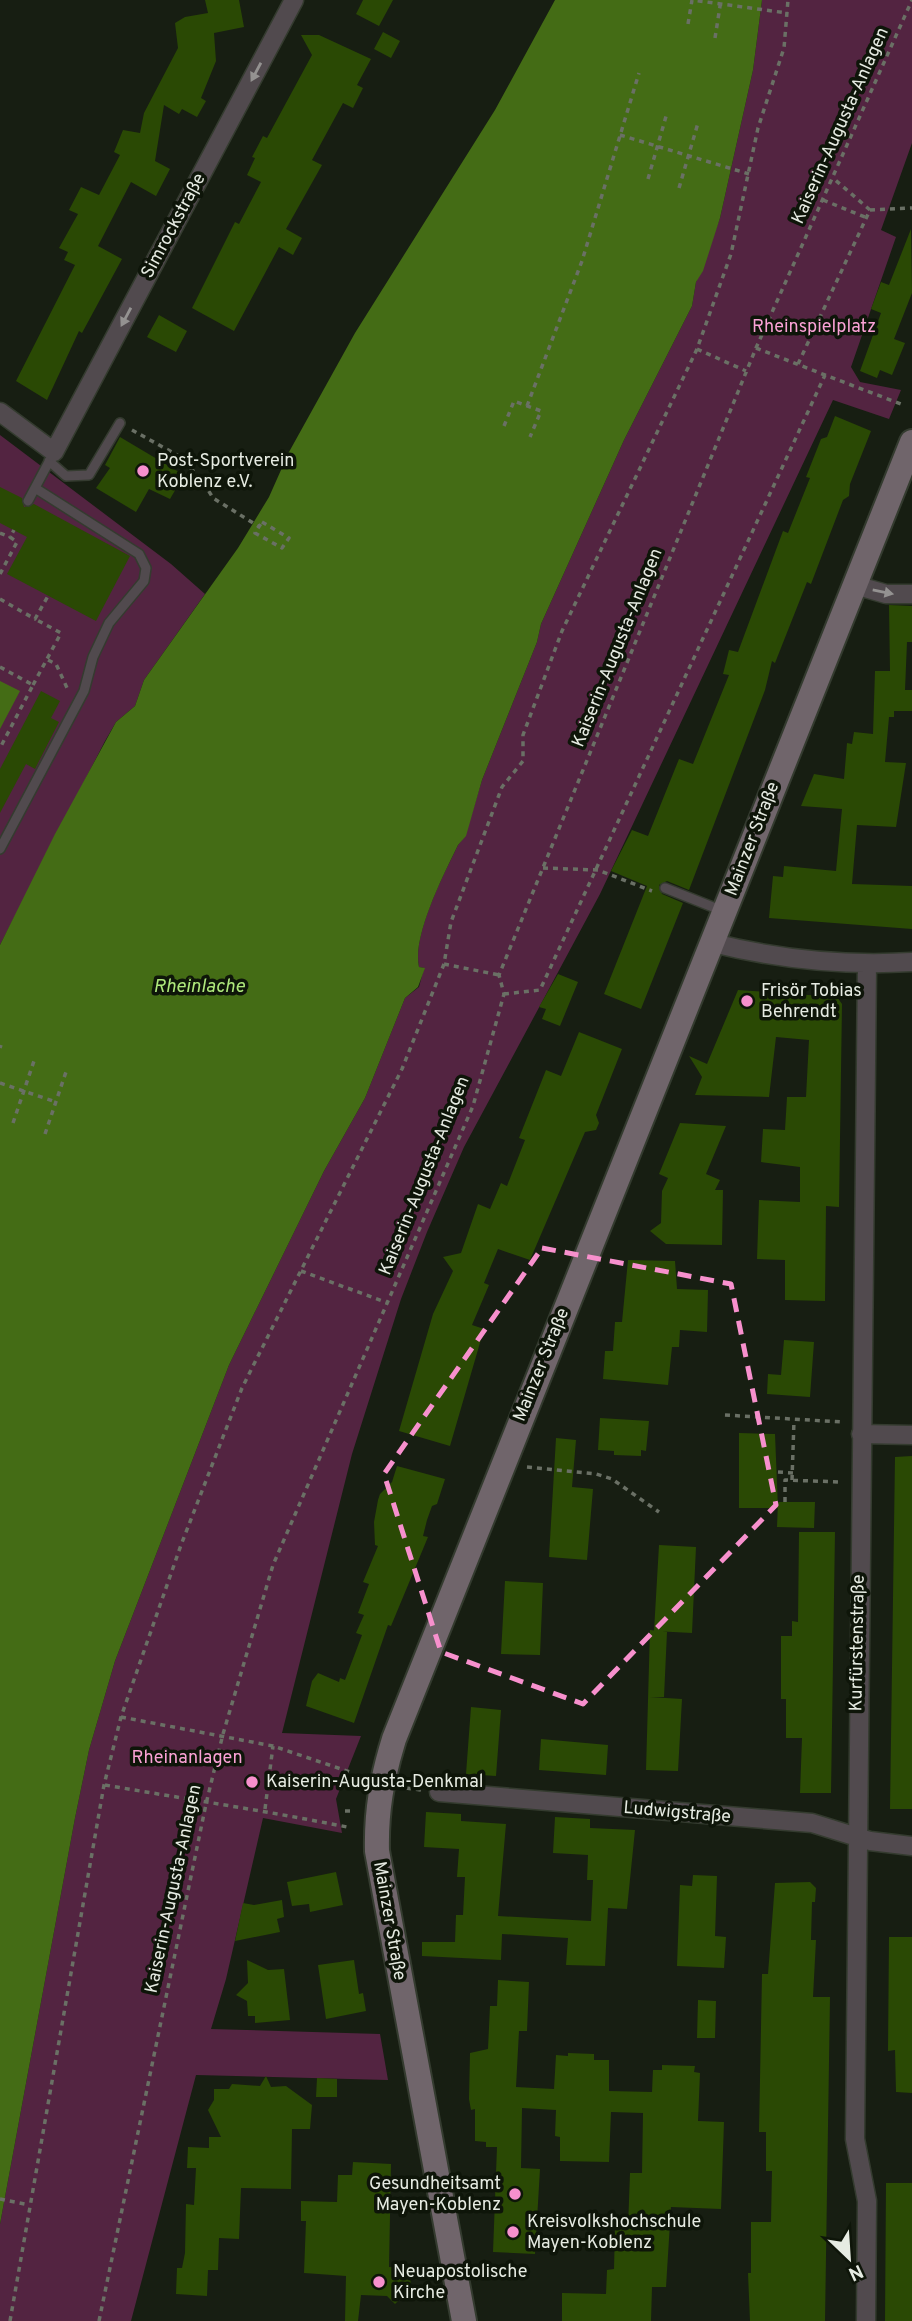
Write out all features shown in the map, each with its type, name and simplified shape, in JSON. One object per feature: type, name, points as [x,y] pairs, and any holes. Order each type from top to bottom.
[{"type":"street","name":"Simrockstraße","points":[[51,457],[291,6]]},
{"type":"street","points":[[0,412],[51,457]]},
{"type":"street","name":"Mainzer Straße","points":[[464,2321],[377,1852],[376,1812],[381,1779],[399,1726],[502,1463],[912,442]]},
{"type":"street","points":[[855,584],[886,594],[912,594]]},
{"type":"street","points":[[713,943],[750,952],[867,965],[912,962]]},
{"type":"street","name":"Kurfürstenstraße","points":[[866,2321],[867,2201],[855,2139],[860,1434],[867,965]]},
{"type":"street","points":[[860,1434],[912,1435]]},
{"type":"street","name":"Ludwigstraße","points":[[439,1792],[812,1823],[856,1837],[912,1846]]},
{"type":"lane","points":[[27,501],[51,457],[66,476],[89,475],[120,424]]},
{"type":"lane","points":[[0,849],[85,691],[93,657],[109,623],[144,581],[146,568],[139,554],[34,488]]},
{"type":"lane","points":[[665,888],[725,911]]},
{"type":"path","points":[[688,24],[692,0],[787,13]]},
{"type":"path","points":[[10,2321],[104,1785],[121,1717],[181,1545],[242,1388],[401,1069],[444,964],[451,922],[502,787],[523,761],[523,735],[562,631],[697,349],[731,254],[758,128],[784,48],[788,0]]},
{"type":"path","name":"Kaiserin-Augusta-Anlagen","points":[[499,975],[747,371],[912,0]]},
{"type":"path","points":[[715,38],[720,2]]},
{"type":"path","points":[[527,406],[582,261],[639,73]]},
{"type":"path","points":[[648,179],[667,113]]},
{"type":"path","points":[[679,188],[698,123]]},
{"type":"path","points":[[620,135],[749,174]]},
{"type":"path","points":[[833,178],[870,210],[912,208]]},
{"type":"path","points":[[823,200],[865,217]]},
{"type":"path","points":[[798,365],[870,210]]},
{"type":"path","points":[[757,348],[901,404]]},
{"type":"path","points":[[697,349],[747,371]]},
{"type":"path","points":[[444,964],[499,975],[504,994],[540,990],[598,870],[825,375]]},
{"type":"path","points":[[503,426],[514,401],[541,411],[530,437]]},
{"type":"path","points":[[159,444],[191,467],[213,498],[258,526]]},
{"type":"path","points":[[262,522],[289,538],[282,548],[255,533],[258,526],[262,522]]},
{"type":"path","points":[[10,537],[14,530]]},
{"type":"path","points":[[0,533],[17,542],[0,574]]},
{"type":"path","points":[[35,619],[48,596]]},
{"type":"path","points":[[0,599],[61,634],[0,748]]},
{"type":"path","points":[[47,660],[56,664],[67,687],[67,699]]},
{"type":"path","points":[[0,667],[33,685]]},
{"type":"path","points":[[543,868],[598,870]]},
{"type":"path","name":"Kaiserin-Augusta-Anlagen","points":[[99,2321],[206,1804],[223,1734],[273,1565],[473,1106],[504,994]]},
{"type":"path","points":[[13,1123],[35,1058]]},
{"type":"path","points":[[45,1134],[67,1069]]},
{"type":"path","points":[[0,1083],[56,1102]]},
{"type":"path","points":[[301,1271],[388,1303]]},
{"type":"path","points":[[726,1415],[842,1422]]},
{"type":"path","points":[[792,1480],[794,1419]]},
{"type":"path","points":[[531,1467],[596,1474],[612,1479],[659,1512]]},
{"type":"path","points":[[778,1472],[793,1473]]},
{"type":"path","points":[[785,1502],[785,1480],[841,1482]]},
{"type":"path","points":[[121,1717],[223,1734],[273,1746],[353,1773]]},
{"type":"path","points":[[264,1810],[273,1746]]},
{"type":"path","points":[[104,1785],[206,1804],[264,1810],[347,1828]]},
{"type":"path","points":[[345,1811],[353,1811]]},
{"type":"path","points":[[0,2199],[29,2205]]},
{"type":"highlighted area","points":[[542,1248],[731,1284],[776,1505],[583,1704],[441,1652],[384,1474]]},
{"type":"green space","name":"Rheinanlagen","points":[[762,0],[912,0],[912,143],[881,230],[896,237],[851,367],[860,382],[901,390],[889,419],[833,400],[600,894],[464,1147],[401,1299],[352,1454],[282,1733],[361,1736],[336,1799],[342,1833],[263,1818],[226,1979],[211,2029],[380,2034],[388,2080],[196,2075],[131,2321],[0,2321],[0,2224],[75,1818],[89,1750],[115,1661],[229,1365],[324,1171],[365,1098],[405,998],[419,987],[424,968],[419,967],[418,954],[425,922],[445,872],[465,836],[482,780],[537,642],[541,624],[624,440],[692,306],[696,282],[720,218],[753,70]]},
{"type":"green space","points":[[0,435],[171,564],[205,594],[144,680],[135,706],[116,722],[0,945]]},
{"type":"water","name":"Rheinlache","points":[[555,0],[762,0],[753,70],[720,218],[703,271],[696,282],[692,306],[624,440],[541,624],[537,642],[482,780],[466,836],[452,857],[425,922],[418,954],[419,967],[425,968],[418,987],[405,998],[365,1098],[324,1171],[229,1365],[115,1661],[89,1750],[75,1818],[0,2224],[0,945],[55,834],[116,722],[135,706],[144,680],[238,548],[269,497],[289,452],[355,333],[495,110]]},
{"type":"water","points":[[0,681],[20,691],[0,729]]},
{"type":"building","points":[[205,0],[239,0],[244,27],[214,33],[216,61],[201,98],[206,101],[197,117],[182,109],[179,114],[164,105],[155,161],[170,169],[156,196],[131,182],[98,246],[122,259],[82,333],[79,331],[47,400],[16,381],[75,265],[64,260],[68,252],[59,248],[78,214],[69,210],[81,187],[99,195],[120,155],[114,152],[123,130],[140,133],[144,113],[178,48],[175,23],[185,17],[208,13]]},
{"type":"building","points":[[363,0],[393,0],[379,26],[356,14]]},
{"type":"building","points":[[383,32],[400,41],[391,58],[374,49]]},
{"type":"building","points":[[301,35],[319,35],[371,59],[357,85],[363,88],[353,108],[343,103],[312,160],[322,165],[286,229],[302,238],[293,255],[279,247],[234,331],[192,308],[235,222],[239,224],[261,182],[247,175],[255,158],[252,157],[263,136],[267,138],[312,55]]},
{"type":"building","points":[[911,229],[912,293],[894,339],[905,343],[892,375],[880,370],[877,378],[860,371],[881,313],[871,309],[881,282],[889,285]]},
{"type":"building","points":[[159,315],[187,331],[176,352],[147,337]]},
{"type":"building","points":[[835,416],[871,431],[850,484],[849,496],[843,500],[811,584],[807,582],[775,663],[772,661],[765,690],[689,890],[667,881],[659,885],[662,894],[683,903],[641,1009],[604,994],[647,886],[611,871],[632,830],[648,836],[679,759],[693,764],[729,675],[723,674],[729,650],[738,652],[783,531],[788,533],[810,478],[806,477],[821,439],[827,437]]},
{"type":"building","name":"Post-Sportverein Koblenz e.V.","points":[[120,437],[184,475],[170,499],[149,489],[136,512],[96,488],[110,468],[105,465]]},
{"type":"building","points":[[0,487],[22,498],[24,507],[34,504],[130,556],[96,621],[7,574],[27,537],[0,523]]},
{"type":"building","points":[[889,605],[912,606],[912,642],[907,642],[905,690],[912,690],[912,711],[894,711],[894,717],[889,717],[885,762],[906,763],[896,827],[857,825],[852,884],[912,886],[912,929],[769,918],[773,876],[783,877],[784,866],[836,871],[842,809],[801,806],[814,774],[844,779],[847,743],[852,744],[854,732],[873,734],[875,671],[890,671]]},
{"type":"building","points":[[41,691],[60,701],[51,718],[59,722],[35,769],[26,764],[0,813],[0,769]]},
{"type":"building","points":[[558,974],[578,982],[560,1026],[542,1019],[546,1009],[539,1007]]},
{"type":"building","points":[[738,990],[837,997],[842,1004],[839,1207],[826,1206],[825,1301],[785,1300],[785,1260],[757,1259],[759,1200],[800,1202],[800,1167],[761,1162],[763,1129],[785,1130],[787,1097],[806,1097],[809,1040],[776,1037],[769,1097],[695,1095],[702,1077],[689,1056],[707,1064]]},
{"type":"building","points":[[579,1032],[622,1049],[596,1115],[599,1123],[596,1130],[585,1132],[530,1260],[498,1249],[484,1283],[489,1285],[472,1325],[484,1329],[450,1446],[399,1431],[433,1314],[453,1271],[443,1257],[461,1253],[478,1204],[490,1209],[501,1183],[507,1186],[525,1140],[519,1138],[546,1070],[561,1076]]},
{"type":"building","points":[[680,1123],[726,1126],[706,1174],[720,1180],[715,1190],[723,1190],[722,1245],[666,1244],[650,1231],[661,1223],[662,1191],[668,1178],[659,1174]]},
{"type":"building","points":[[628,1260],[675,1261],[677,1289],[708,1290],[707,1332],[680,1330],[679,1347],[672,1347],[668,1385],[603,1379],[605,1351],[613,1351],[615,1322],[622,1322]]},
{"type":"building","points":[[784,1340],[814,1342],[810,1397],[767,1394],[768,1374],[781,1375]]},
{"type":"building","points":[[600,1418],[649,1421],[646,1451],[641,1450],[641,1456],[614,1455],[614,1451],[598,1450]]},
{"type":"building","points":[[739,1433],[775,1434],[778,1508],[739,1508]]},
{"type":"building","points":[[556,1438],[576,1440],[572,1487],[593,1489],[587,1560],[549,1557]]},
{"type":"building","points":[[912,1456],[912,1809],[890,1809],[895,1457]]},
{"type":"building","points":[[397,1466],[445,1479],[437,1504],[432,1506],[427,1520],[423,1536],[428,1537],[391,1626],[388,1625],[354,1723],[306,1706],[312,1681],[318,1673],[339,1682],[340,1678],[345,1680],[362,1635],[356,1633],[364,1615],[358,1613],[369,1584],[363,1582],[378,1546],[375,1545],[374,1522],[378,1500],[380,1494],[392,1482]]},
{"type":"building","points":[[778,1502],[815,1502],[814,1528],[777,1527]]},
{"type":"building","points":[[799,1532],[835,1532],[831,1793],[800,1793],[802,1738],[786,1738],[786,1699],[781,1699],[781,1636],[792,1636],[792,1621],[798,1622]]},
{"type":"building","points":[[659,1545],[696,1547],[692,1633],[654,1631]]},
{"type":"building","points":[[505,1581],[543,1583],[540,1655],[501,1654]]},
{"type":"building","points":[[650,1630],[667,1632],[664,1697],[650,1697],[682,1699],[678,1771],[646,1770]]},
{"type":"building","points":[[471,1707],[501,1710],[496,1776],[466,1774]]},
{"type":"building","points":[[541,1739],[608,1745],[606,1775],[539,1770]]},
{"type":"building","points":[[426,1812],[461,1814],[461,1821],[506,1824],[498,1916],[591,1921],[593,1880],[587,1880],[588,1855],[553,1853],[555,1817],[590,1819],[590,1828],[635,1830],[627,1909],[608,1908],[605,1966],[566,1965],[568,1938],[502,1934],[501,1960],[422,1956],[422,1942],[455,1942],[456,1915],[463,1915],[465,1877],[457,1877],[459,1849],[424,1847]]},
{"type":"building","points":[[336,1872],[343,1905],[310,1912],[309,1904],[292,1906],[287,1882]]},
{"type":"building","points":[[693,1875],[717,1876],[715,1936],[726,1937],[724,1968],[677,1966],[680,1885],[692,1886]]},
{"type":"building","points":[[810,1882],[816,1888],[815,1902],[812,1902],[811,1940],[816,1940],[813,1997],[830,1997],[825,2321],[750,2321],[748,2273],[751,2273],[751,2222],[771,2222],[772,2171],[766,2171],[766,2132],[759,2132],[762,1974],[768,1974],[775,1883]]},
{"type":"building","points":[[282,1900],[284,1917],[277,1919],[280,1932],[235,1941],[243,1903],[254,1905]]},
{"type":"building","points":[[889,1937],[912,1937],[912,2093],[896,2092],[895,2050],[888,2051]]},
{"type":"building","points":[[247,1960],[268,1970],[284,1969],[290,2020],[255,2023],[255,2016],[248,2016],[247,2001],[236,1995],[248,1983]]},
{"type":"building","points":[[354,1960],[359,1994],[363,1993],[366,2011],[326,2019],[318,1965]]},
{"type":"building","points":[[498,1980],[529,1982],[527,2031],[519,2031],[516,2087],[554,2089],[556,2055],[568,2056],[568,2053],[594,2054],[594,2060],[609,2060],[609,2091],[652,2092],[653,2070],[662,2070],[662,2065],[695,2066],[694,2072],[700,2073],[698,2121],[724,2122],[721,2209],[671,2207],[666,2287],[652,2287],[651,2321],[562,2321],[562,2293],[606,2294],[607,2270],[614,2269],[615,2228],[628,2228],[630,2173],[642,2173],[643,2113],[611,2112],[609,2162],[560,2161],[560,2137],[555,2136],[556,2110],[522,2108],[521,2168],[540,2169],[535,2254],[493,2252],[497,2147],[486,2147],[486,2142],[475,2141],[475,2109],[471,2110],[469,2099],[470,2053],[488,2049],[490,2006],[497,2006]]},
{"type":"building","points":[[698,2000],[716,2001],[715,2038],[697,2038]]},
{"type":"building","points":[[266,2076],[271,2087],[286,2086],[312,2105],[310,2129],[292,2129],[291,2189],[241,2188],[239,2239],[219,2238],[218,2270],[208,2270],[207,2296],[176,2294],[177,2268],[182,2268],[185,2253],[186,2204],[194,2205],[196,2168],[187,2168],[188,2147],[209,2148],[209,2137],[221,2137],[208,2110],[214,2100],[214,2089],[229,2089],[232,2084],[260,2086]]},
{"type":"building","points":[[317,2078],[337,2079],[337,2097],[316,2097]]},
{"type":"building","points":[[353,2162],[391,2164],[389,2267],[411,2268],[410,2297],[402,2297],[395,2304],[387,2296],[361,2295],[358,2321],[345,2321],[346,2276],[304,2273],[306,2221],[301,2221],[301,2201],[337,2202],[338,2175],[352,2175]]},
{"type":"building","points":[[886,2183],[912,2183],[912,2321],[885,2321]]},
{"type":"place","name":"Post-Sportverein Koblenz e.V.","points":[[143,471]]},
{"type":"place","name":"Frisör Tobias Behrendt","points":[[747,1001]]},
{"type":"place","name":"Kaiserin-Augusta-Denkmal","points":[[252,1782]]},
{"type":"place","name":"Gesundheitsamt Mayen-Koblenz","points":[[515,2194]]},
{"type":"place","name":"Kreisvolkshochschule Mayen-Koblenz","points":[[513,2232]]},
{"type":"place","name":"Neuapostolische Kirche","points":[[379,2282]]},
{"type":"park label","name":"Rheinspielplatz","points":[[814,327]]}]
